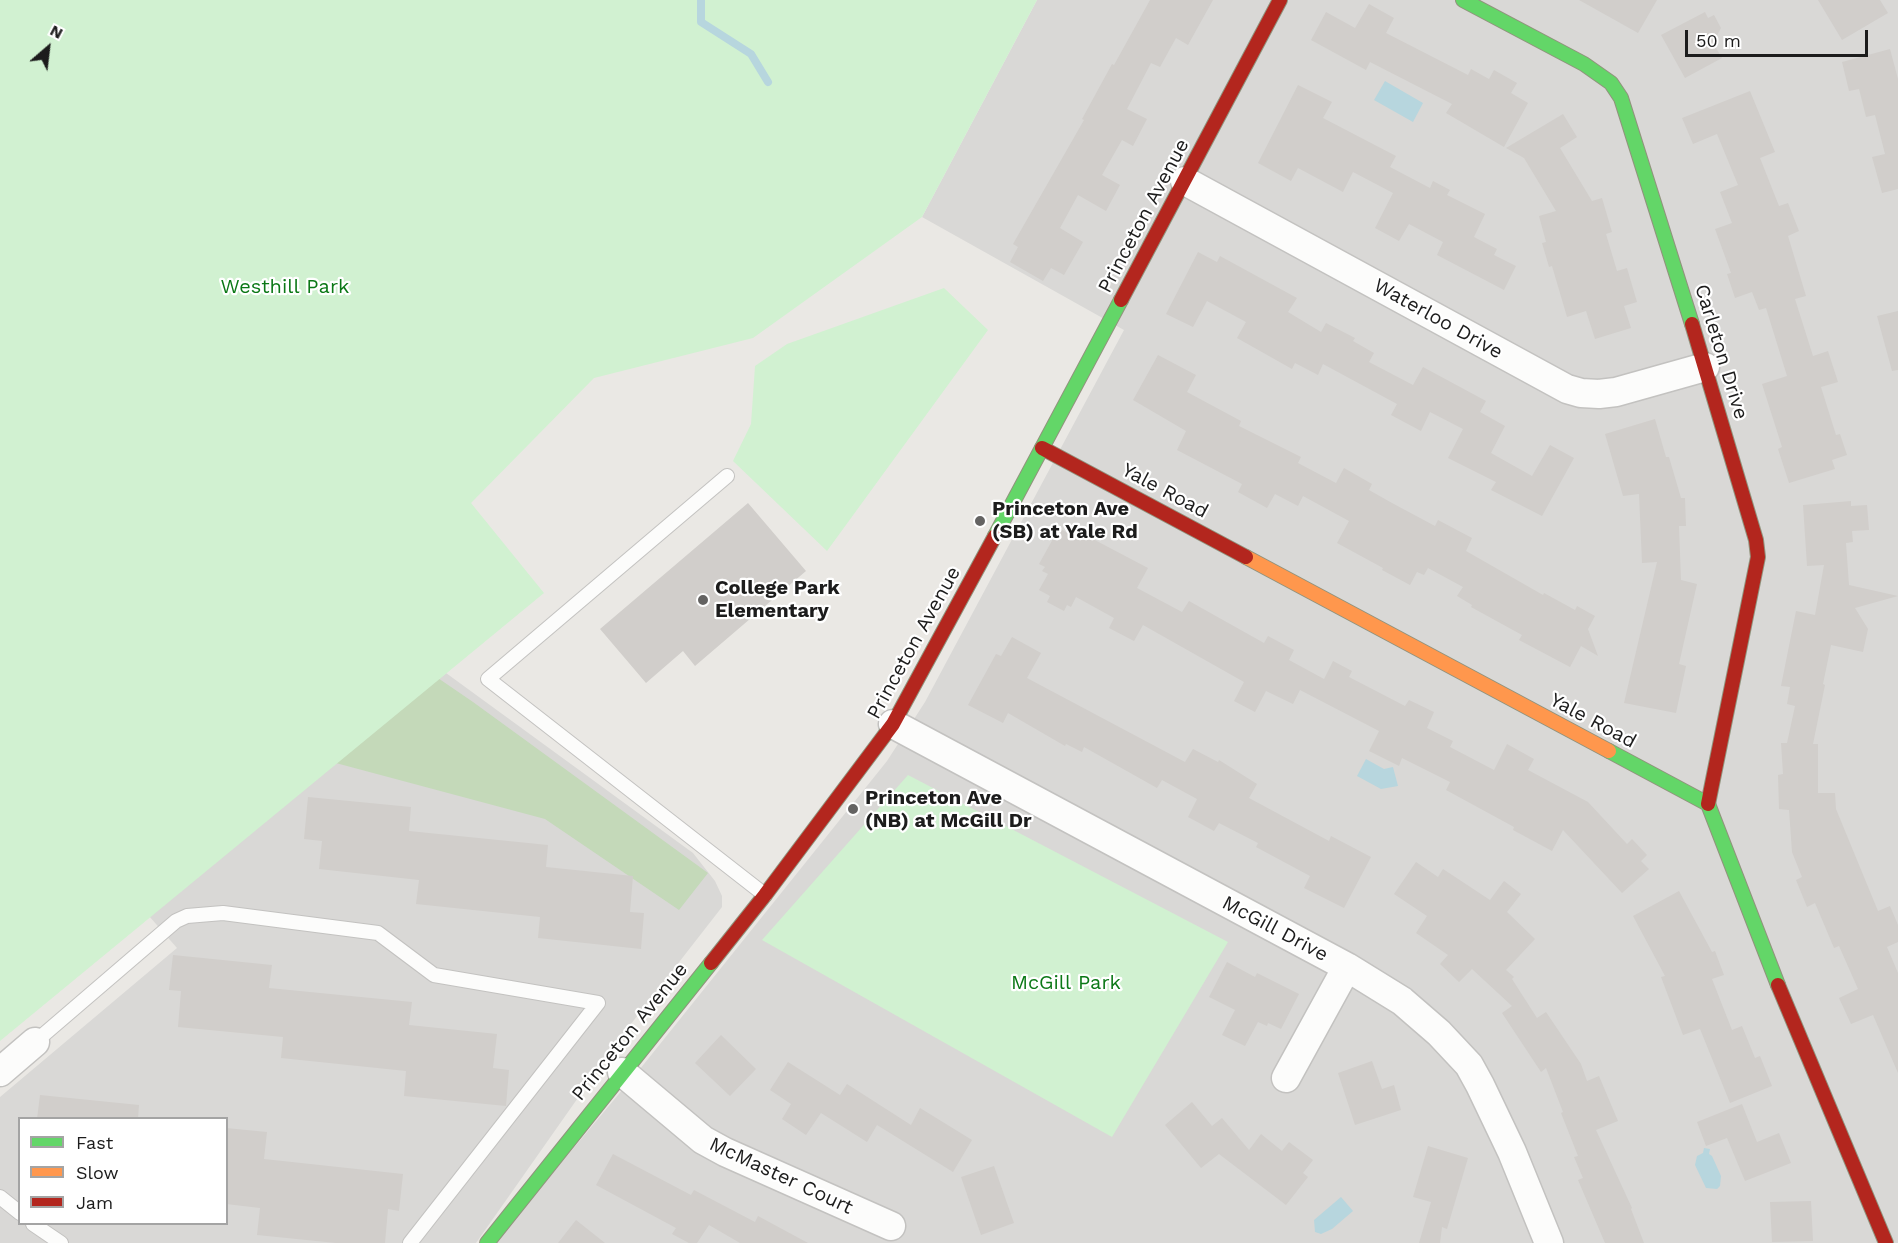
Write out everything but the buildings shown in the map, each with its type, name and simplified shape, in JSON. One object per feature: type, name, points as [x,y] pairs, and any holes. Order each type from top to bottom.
[{"type":"street","name":"Princeton Avenue","points":[[487,1243],[765,895],[893,724],[1280,0]]},
{"type":"street","name":"Carleton Drive","points":[[1463,0],[1584,64],[1611,83],[1621,98],[1705,367],[1756,540],[1758,557],[1708,804]]},
{"type":"street","name":"Waterloo Drive","points":[[1185,181],[1567,388],[1581,393],[1616,392],[1705,367]]},
{"type":"street","name":"Yale Road","points":[[1042,448],[1708,804]]},
{"type":"street","name":"McGill Drive","points":[[893,724],[1347,967],[1402,1001],[1439,1033],[1469,1065],[1512,1152],[1539,1240]]},
{"type":"street","points":[[1708,804],[1792,1022],[1886,1243]]},
{"type":"street","points":[[1286,1078],[1347,967]]},
{"type":"street","points":[[0,1072],[34,1042]]},
{"type":"street","name":"McMaster Court","points":[[622,1072],[703,1140],[891,1226]]},
{"type":"lane","points":[[728,476],[488,679],[765,895]]},
{"type":"lane","points":[[34,1042],[176,921],[187,916],[223,913],[378,933],[434,975],[598,1003],[410,1243]]},
{"type":"lane","points":[[0,1197],[18,1211]]},
{"type":"lane","points":[[34,1225],[61,1243]]},
{"type":"shaded area","points":[[1037,0],[1898,0],[1898,1243],[494,1243],[644,1064],[887,761],[925,702],[1124,330],[922,217]]},
{"type":"shaded area","points":[[446,673],[693,853],[715,881],[722,896],[722,907],[620,1038],[476,1243],[0,1243],[0,1097],[177,948],[149,916]]},
{"type":"green space","name":"Westhill Park","points":[[0,0],[1037,0],[922,217],[753,338],[594,378],[471,503],[544,593],[0,1041]]},
{"type":"green space","points":[[944,288],[988,330],[827,551],[733,461],[751,424],[755,366],[787,344]]},
{"type":"green space","points":[[413,661],[708,873],[679,910],[545,819],[332,762]]},
{"type":"green space","name":"McGill Park","points":[[908,775],[1228,942],[1112,1137],[762,940]]},
{"type":"water","points":[[1385,81],[1423,103],[1413,122],[1374,100]]},
{"type":"water","points":[[1366,759],[1384,769],[1393,767],[1398,786],[1381,789],[1357,776]]},
{"type":"water","points":[[1704,1148],[1710,1149],[1709,1154],[1721,1176],[1720,1186],[1717,1189],[1706,1188],[1695,1165],[1697,1156],[1703,1153]]},
{"type":"water","points":[[1341,1197],[1353,1211],[1332,1229],[1321,1234],[1315,1232],[1314,1220]]},
{"type":"waterway","points":[[701,0],[701,22],[751,54],[768,82]]},
{"type":"traffic: fast","points":[[1463,0],[1584,64],[1611,83],[1621,98],[1692,324]]},
{"type":"traffic: fast","points":[[995,536],[1121,300]]},
{"type":"traffic: fast","points":[[1609,751],[1708,804],[1778,985]]},
{"type":"traffic: fast","points":[[487,1243],[711,963]]},
{"type":"traffic: slow","points":[[1246,557],[1609,751]]},
{"type":"traffic: jam","points":[[1121,300],[1280,0]]},
{"type":"traffic: jam","points":[[1692,324],[1756,540],[1758,557],[1708,804]]},
{"type":"traffic: jam","points":[[1042,448],[1246,557]]},
{"type":"traffic: jam","points":[[711,963],[893,724],[995,536]]},
{"type":"traffic: jam","points":[[1778,985],[1886,1243]]},
{"type":"place","name":"Princeton Ave (SB) at Yale Rd","points":[[980,521]]},
{"type":"place","name":"College Park Elementary","points":[[703,600]]},
{"type":"place","name":"Princeton Ave (NB) at McGill Dr","points":[[853,809]]}]
